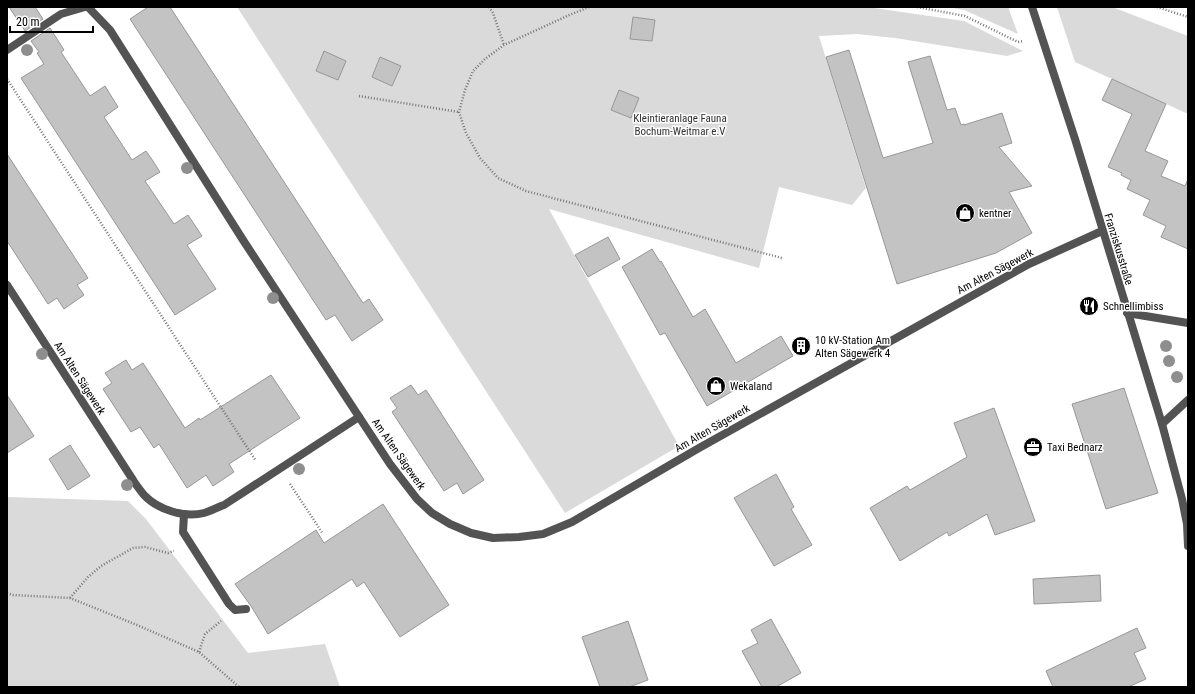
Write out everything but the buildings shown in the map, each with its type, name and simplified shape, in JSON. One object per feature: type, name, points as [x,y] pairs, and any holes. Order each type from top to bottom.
[{"type":"street","name":"Am Alten Sägewerk","points":[[7,50],[61,14],[87,7],[110,30],[243,240],[390,464],[417,499],[432,513],[450,524],[471,533],[493,538],[543,534],[572,522],[699,448],[1029,264],[1102,231]]},
{"type":"street","name":"Franziskusstraße","points":[[1032,7],[1075,140],[1162,424],[1183,505],[1187,524],[1188,546]]},
{"type":"street","name":"Am Alten Sägewerk","points":[[7,285],[133,480],[145,496],[174,513],[204,513],[224,505],[359,417]]},
{"type":"street","points":[[1127,313],[1188,323]]},
{"type":"street","points":[[1162,424],[1188,400]]},
{"type":"street","points":[[184,514],[183,532],[229,604],[235,610],[246,609]]},
{"type":"path","points":[[489,7],[493,13],[504,45]]},
{"type":"path","points":[[589,7],[504,45],[485,59],[473,71],[465,90],[459,112],[466,133],[480,158],[498,178],[526,192],[782,258]]},
{"type":"path","points":[[917,7],[965,16],[1018,42],[1041,37]]},
{"type":"path","points":[[1156,7],[1188,17]]},
{"type":"path","points":[[7,78],[266,477]]},
{"type":"path","points":[[358,96],[459,112]]},
{"type":"path","points":[[280,468],[323,534]]},
{"type":"path","points":[[70,598],[88,577],[101,566],[133,548],[145,547],[168,554],[190,544]]},
{"type":"path","points":[[7,594],[70,598],[199,652],[239,687]]},
{"type":"path","points":[[199,652],[205,634],[235,610]]},
{"type":"green space","name":"Kleintieranlage Fauna Bochum-Weitmar e.V","points":[[237,7],[867,7],[964,21],[1023,51],[1007,56],[895,38],[857,34],[819,36],[866,188],[852,205],[779,187],[759,268],[549,209],[679,446],[565,513]]},
{"type":"green space","points":[[947,7],[1008,7],[1018,34],[964,10]]},
{"type":"green space","points":[[1057,7],[1112,7],[1188,36],[1188,114],[1075,62]]},
{"type":"green space","points":[[7,497],[128,501],[146,519],[248,653],[325,644],[340,687],[7,687]]},
{"type":"place","name":"kentner","points":[[965,213]]},
{"type":"place","name":"Schnellimbiss","points":[[1089,306]]},
{"type":"place","name":"10 kV-Station Am Alten Sägewerk 4","points":[[801,346]]},
{"type":"place","name":"Wekaland","points":[[716,386]]},
{"type":"place","name":"Taxi Bednarz","points":[[1033,447]]}]
